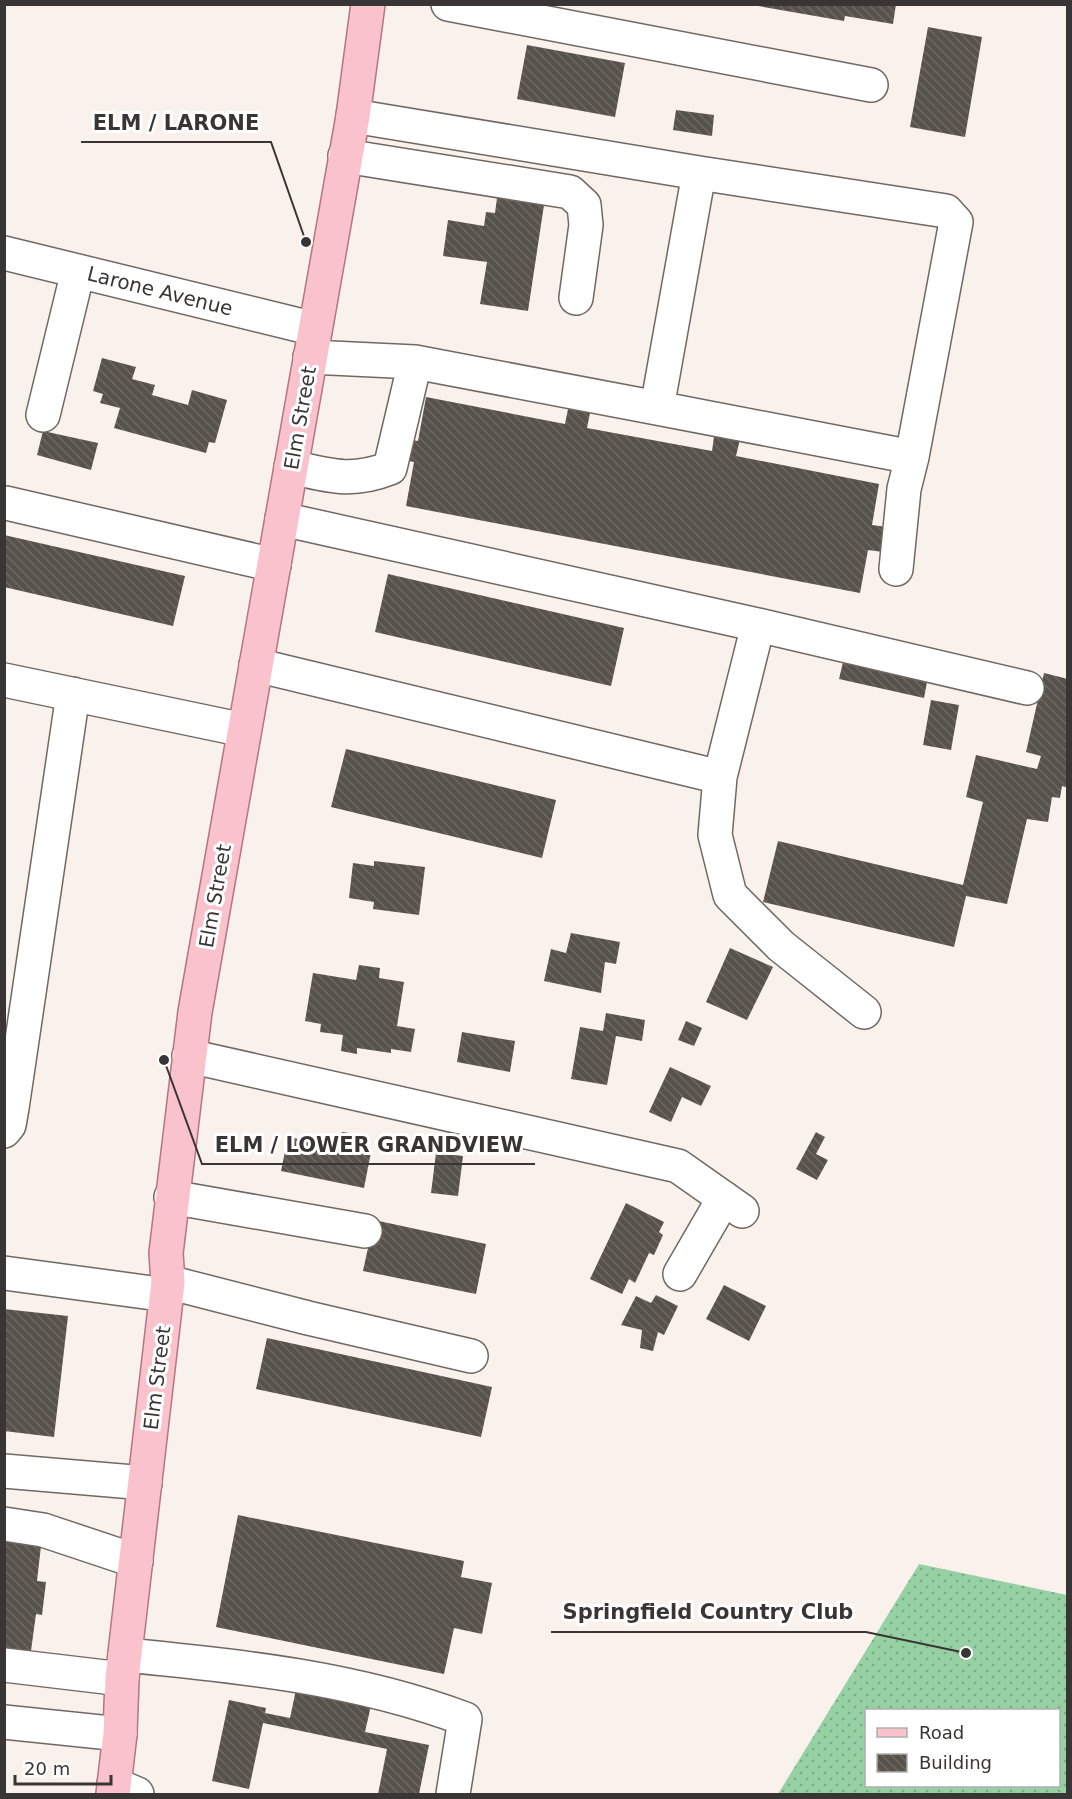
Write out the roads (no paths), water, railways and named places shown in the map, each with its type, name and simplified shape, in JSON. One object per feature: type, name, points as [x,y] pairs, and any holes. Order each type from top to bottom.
[{"type":"main road","name":"Elm Street","points":[[121,1791],[120,1734],[124,1667],[168,1288],[166,1253],[171,1197],[189,1056],[210,918],[353,116],[368,4]]},
{"type":"street","points":[[448,4],[871,85]]},
{"type":"street","points":[[353,116],[946,211],[956,222],[904,489],[896,569]]},
{"type":"street","points":[[345,156],[570,192],[584,205],[586,225],[576,298]]},
{"type":"street","points":[[657,408],[699,173]]},
{"type":"street","name":"Larone Avenue","points":[[4,253],[78,271],[313,343],[912,457]]},
{"type":"street","points":[[43,416],[78,271]]},
{"type":"street","points":[[291,467],[342,478],[376,474],[390,468],[415,362]]},
{"type":"street","points":[[6,503],[274,565]]},
{"type":"street","points":[[282,519],[758,625],[1027,688]]},
{"type":"street","points":[[758,625],[720,777],[715,835],[730,895],[781,946],[864,1012]]},
{"type":"street","points":[[256,665],[720,777]]},
{"type":"street","points":[[4,680],[244,730]]},
{"type":"street","points":[[4,1131],[9,1125],[12,1108],[73,694]]},
{"type":"street","points":[[189,1056],[678,1166],[733,1204],[680,1274]]},
{"type":"street","points":[[171,1197],[365,1232]]},
{"type":"street","points":[[4,1273],[168,1288],[471,1356]]},
{"type":"street","points":[[4,1471],[145,1483]]},
{"type":"street","points":[[4,1524],[43,1530],[136,1561]]},
{"type":"street","points":[[4,1665],[124,1667],[229,1665],[335,1682],[421,1702],[465,1719],[453,1794]]},
{"type":"street","points":[[4,1722],[120,1734]]},
{"type":"place","name":"ELM / LARONE","points":[[306,242]]},
{"type":"place","name":"ELM / LOWER GRANDVIEW","points":[[164,1060]]},
{"type":"place","name":"Springfield Country Club","points":[[966,1653]]}]
